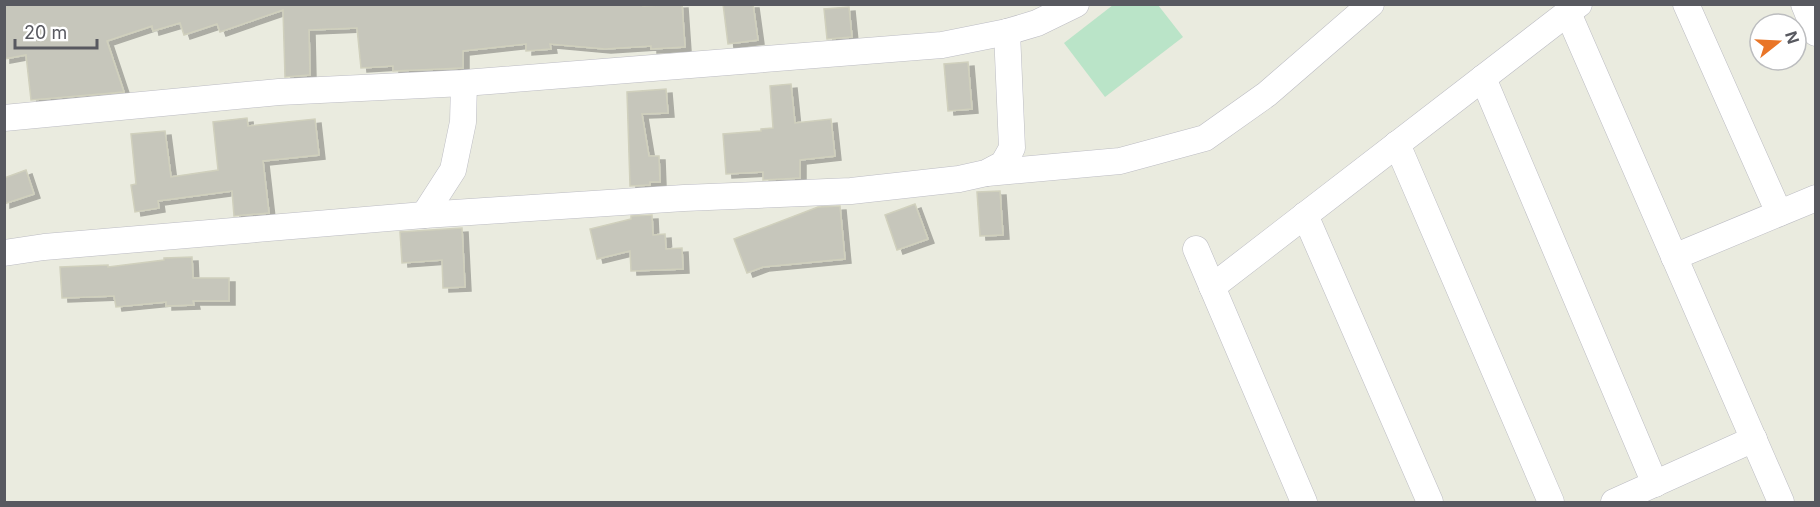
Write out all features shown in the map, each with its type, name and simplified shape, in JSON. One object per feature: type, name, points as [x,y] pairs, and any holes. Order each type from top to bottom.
[{"type":"street","points":[[4,118],[279,92],[464,83],[942,45],[1007,32],[1037,23],[1076,4]]},
{"type":"street","points":[[4,253],[44,247],[424,215],[684,198],[851,191],[959,179],[986,173],[1120,161],[1205,138],[1267,94],[1371,4]]},
{"type":"street","points":[[1686,4],[1779,213]]},
{"type":"street","points":[[1804,4],[1815,33]]},
{"type":"street","points":[[1212,287],[1573,9],[1674,257],[1781,502]]},
{"type":"street","points":[[986,173],[1003,164],[1012,148],[1007,32]]},
{"type":"street","points":[[1483,78],[1655,484]]},
{"type":"street","points":[[424,215],[453,170],[463,122],[464,83]]},
{"type":"street","points":[[1397,144],[1551,502]]},
{"type":"street","points":[[1674,257],[1815,198]]},
{"type":"street","points":[[1305,215],[1430,502]]},
{"type":"street","points":[[1196,249],[1304,502]]},
{"type":"street","points":[[1614,502],[1754,439]]},
{"type":"green space","points":[[1113,5],[1158,5],[1183,37],[1105,97],[1064,43]]},
{"type":"building","points":[[4,4],[643,4],[643,6],[682,4],[685,47],[651,49],[651,46],[605,49],[550,44],[551,49],[526,51],[526,44],[463,51],[463,68],[393,71],[393,66],[361,68],[357,28],[309,30],[310,75],[285,77],[283,10],[220,32],[217,24],[184,35],[180,23],[153,31],[152,26],[107,41],[124,92],[31,100],[26,55],[4,59]]},
{"type":"building","points":[[723,4],[753,4],[758,40],[728,44]]},
{"type":"building","points":[[849,7],[852,37],[827,39],[824,9]]},
{"type":"building","points":[[968,62],[972,109],[948,111],[944,64]]},
{"type":"building","points":[[791,84],[795,123],[831,119],[835,156],[800,160],[800,178],[763,180],[763,172],[726,174],[723,134],[773,128],[770,86]]},
{"type":"building","points":[[666,89],[668,113],[642,114],[649,156],[659,156],[660,182],[630,186],[627,92]]},
{"type":"building","points":[[247,118],[248,126],[315,119],[319,155],[263,161],[269,213],[234,216],[232,191],[158,201],[159,208],[135,212],[131,185],[136,184],[131,134],[165,131],[171,177],[218,170],[213,122]]},
{"type":"building","points":[[26,170],[34,194],[4,204],[4,178]]},
{"type":"building","points":[[1000,191],[1003,235],[980,236],[977,192]]},
{"type":"building","points":[[915,204],[928,239],[897,250],[885,215]]},
{"type":"building","points":[[840,206],[845,259],[763,267],[747,273],[734,239],[818,207]]},
{"type":"building","points":[[652,215],[653,235],[665,234],[666,249],[682,248],[683,269],[631,271],[630,251],[597,259],[590,229],[631,219],[631,216]]},
{"type":"building","points":[[462,228],[465,287],[443,288],[442,260],[402,263],[400,232]]},
{"type":"building","points":[[192,257],[193,278],[229,278],[229,301],[193,301],[194,305],[166,306],[166,302],[116,307],[114,296],[62,298],[60,267],[108,265],[108,267],[164,260],[164,258]]}]
